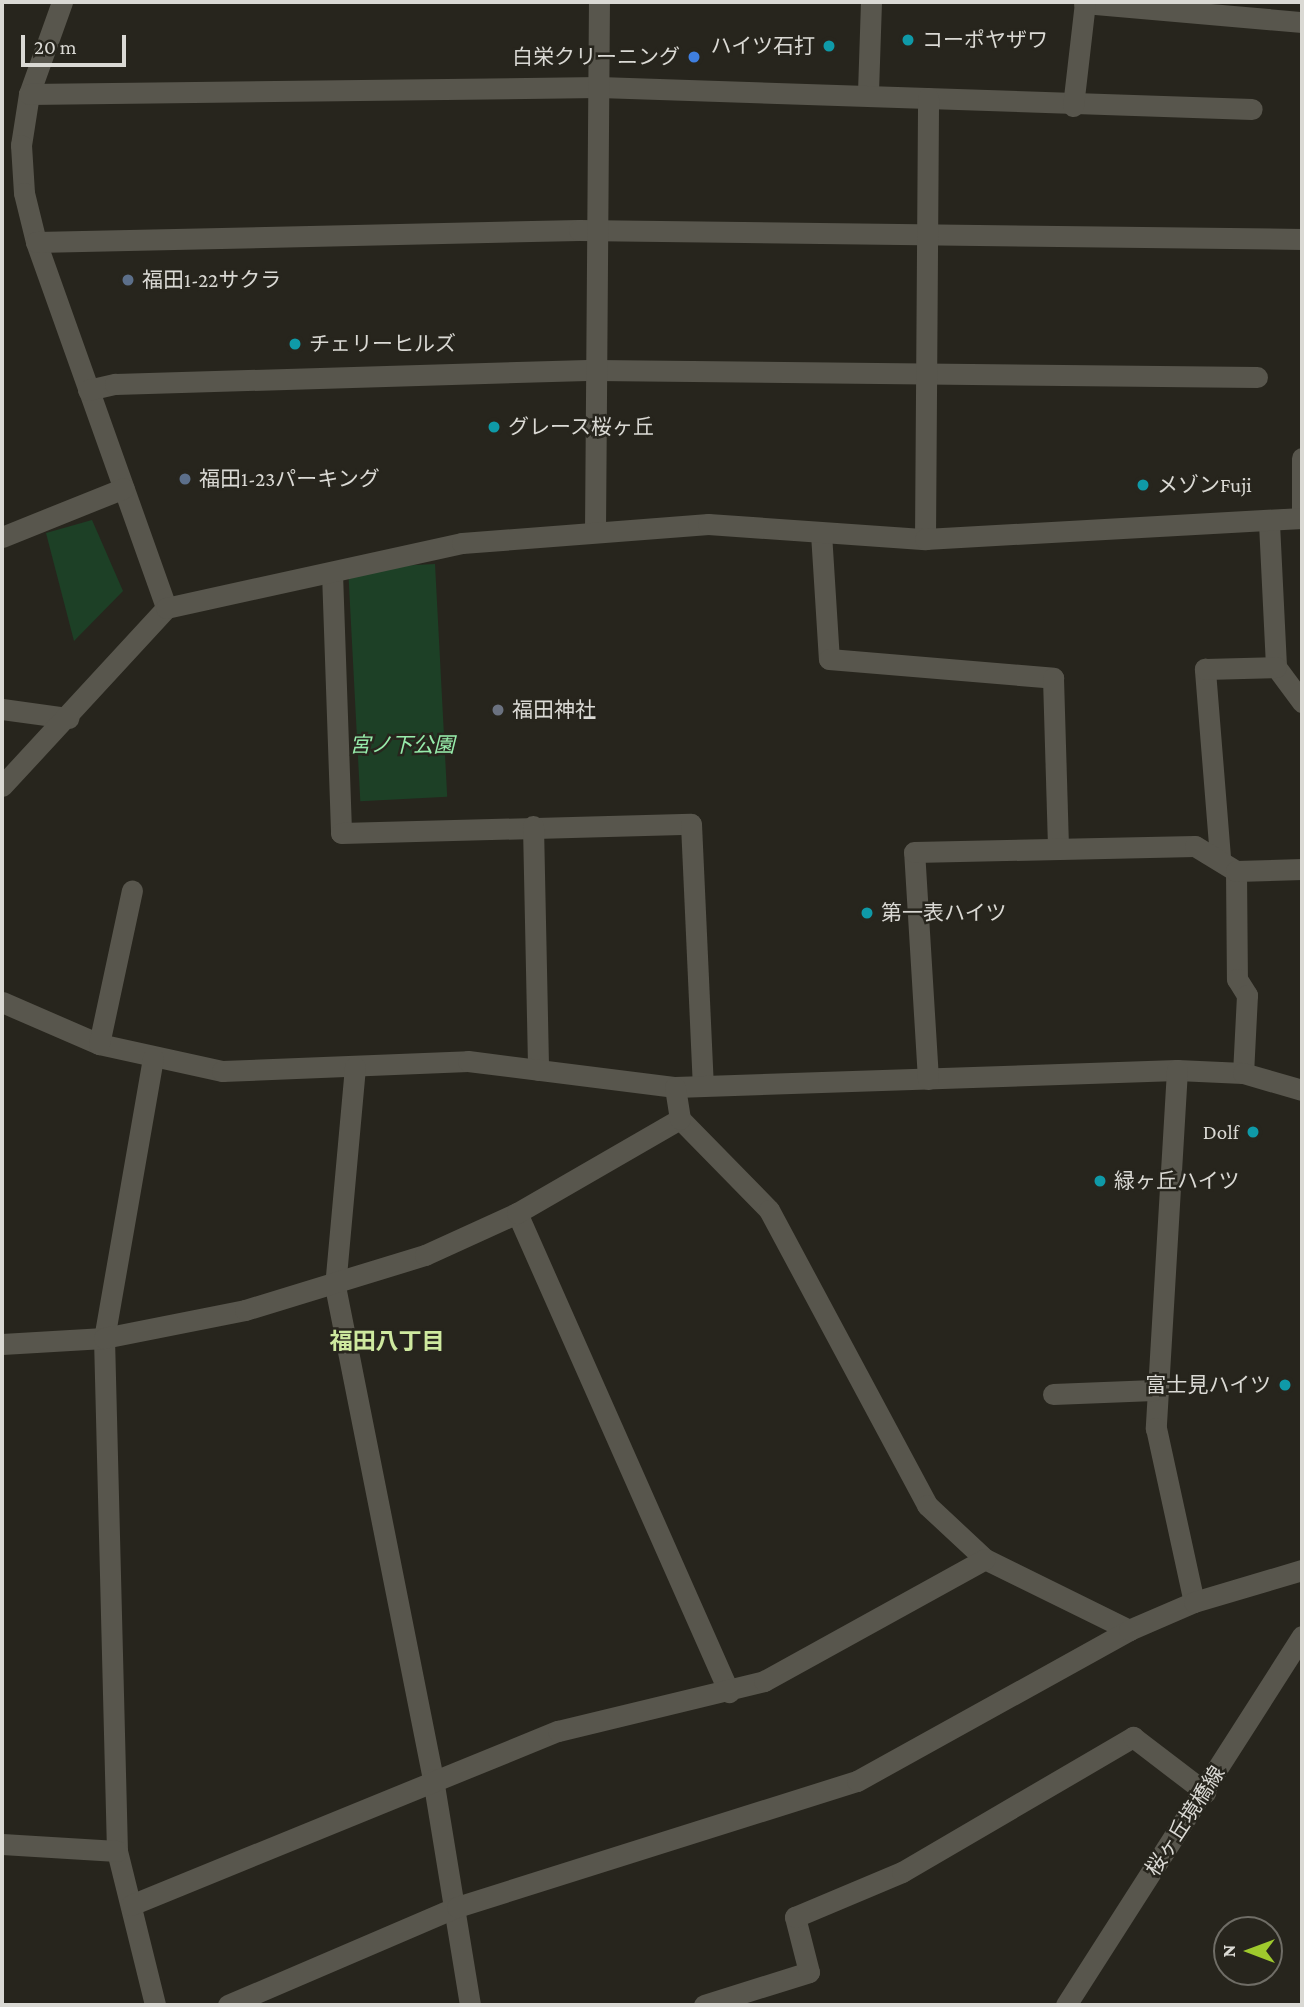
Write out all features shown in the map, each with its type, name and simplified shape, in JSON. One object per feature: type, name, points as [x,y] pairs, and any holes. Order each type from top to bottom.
[{"type":"street","points":[[62,2],[29,94],[21,145],[36,242],[166,608]]},
{"type":"street","points":[[594,531],[599,2]]},
{"type":"street","points":[[868,92],[871,2]]},
{"type":"street","points":[[1073,106],[1084,2],[1302,22]]},
{"type":"street","points":[[29,94],[599,87],[868,92],[1073,106],[1252,109]]},
{"type":"street","points":[[925,540],[929,98]]},
{"type":"street","points":[[36,242],[597,230],[927,239],[1302,239]]},
{"type":"street","points":[[88,390],[122,383],[596,370],[1257,377]]},
{"type":"street","points":[[2,786],[68,718],[166,608],[462,543],[594,531],[708,524],[925,540],[1269,523],[1302,518],[1302,458]]},
{"type":"street","points":[[2,537],[124,488]]},
{"type":"street","points":[[1269,523],[1276,667],[1302,702]]},
{"type":"street","points":[[821,533],[829,659],[1053,678],[1058,846]]},
{"type":"street","points":[[332,573],[341,833],[691,824],[703,1086]]},
{"type":"street","points":[[1242,1073],[1247,995],[1237,979],[1228,864],[1205,669],[1276,667]]},
{"type":"street","points":[[2,709],[68,718]]},
{"type":"street","points":[[533,826],[538,1070]]},
{"type":"street","points":[[928,1079],[915,852],[1058,846],[1195,846],[1228,864],[1302,869]]},
{"type":"street","points":[[99,1044],[132,890]]},
{"type":"street","points":[[2,1002],[99,1044],[222,1071],[468,1061],[675,1087],[1177,1070],[1242,1073],[1302,1090]]},
{"type":"street","points":[[153,1058],[104,1338],[117,1851],[155,2005]]},
{"type":"street","points":[[355,1067],[335,1286],[433,1779],[457,1907],[470,2005]]},
{"type":"street","points":[[1177,1070],[1154,1390],[1156,1428],[1194,1602]]},
{"type":"street","points":[[675,1087],[680,1119],[769,1210],[809,1276],[888,1442],[927,1505],[985,1559],[1129,1630]]},
{"type":"street","points":[[2,1344],[104,1338],[335,1286],[517,1213],[680,1119]]},
{"type":"street","points":[[517,1213],[729,1692]]},
{"type":"street","points":[[1054,1394],[1154,1390]]},
{"type":"street","points":[[131,1905],[433,1779],[558,1731],[729,1692],[764,1681],[985,1559]]},
{"type":"street","points":[[228,2005],[457,1907],[857,1781],[1129,1630],[1194,1602],[1302,1570]]},
{"type":"street","name":"桜ヶ丘境橋線","points":[[1066,2005],[1205,1792],[1302,1636]]},
{"type":"street","points":[[704,2005],[809,1972],[795,1917],[902,1872],[1133,1737],[1205,1792]]},
{"type":"street","points":[[2,1844],[117,1851]]},
{"type":"green space","points":[[92,520],[123,591],[74,641],[46,533]]},
{"type":"green space","name":"宮ノ下公園","points":[[435,564],[447,797],[360,801],[348,569]]},
{"type":"place","name":"コーポヤザワ","points":[[908,40]]},
{"type":"place","name":"ハイツ石打","points":[[829,46]]},
{"type":"place","name":"白栄クリーニング","points":[[694,57]]},
{"type":"place","name":"福田1-22サクラ","points":[[128,280]]},
{"type":"place","name":"チェリーヒルズ","points":[[295,344]]},
{"type":"place","name":"グレース桜ヶ丘","points":[[494,427]]},
{"type":"place","name":"福田1-23パーキング","points":[[185,479]]},
{"type":"place","name":"メゾンFuji","points":[[1143,485]]},
{"type":"place","name":"福田神社","points":[[498,710]]},
{"type":"place","name":"第一表ハイツ","points":[[867,913]]},
{"type":"place","name":"Dolf","points":[[1253,1132]]},
{"type":"place","name":"緑ヶ丘ハイツ","points":[[1100,1181]]},
{"type":"place","name":"富士見ハイツ","points":[[1285,1385]]},
{"type":"district","name":"福田八丁目","points":[[387,1341]]}]
